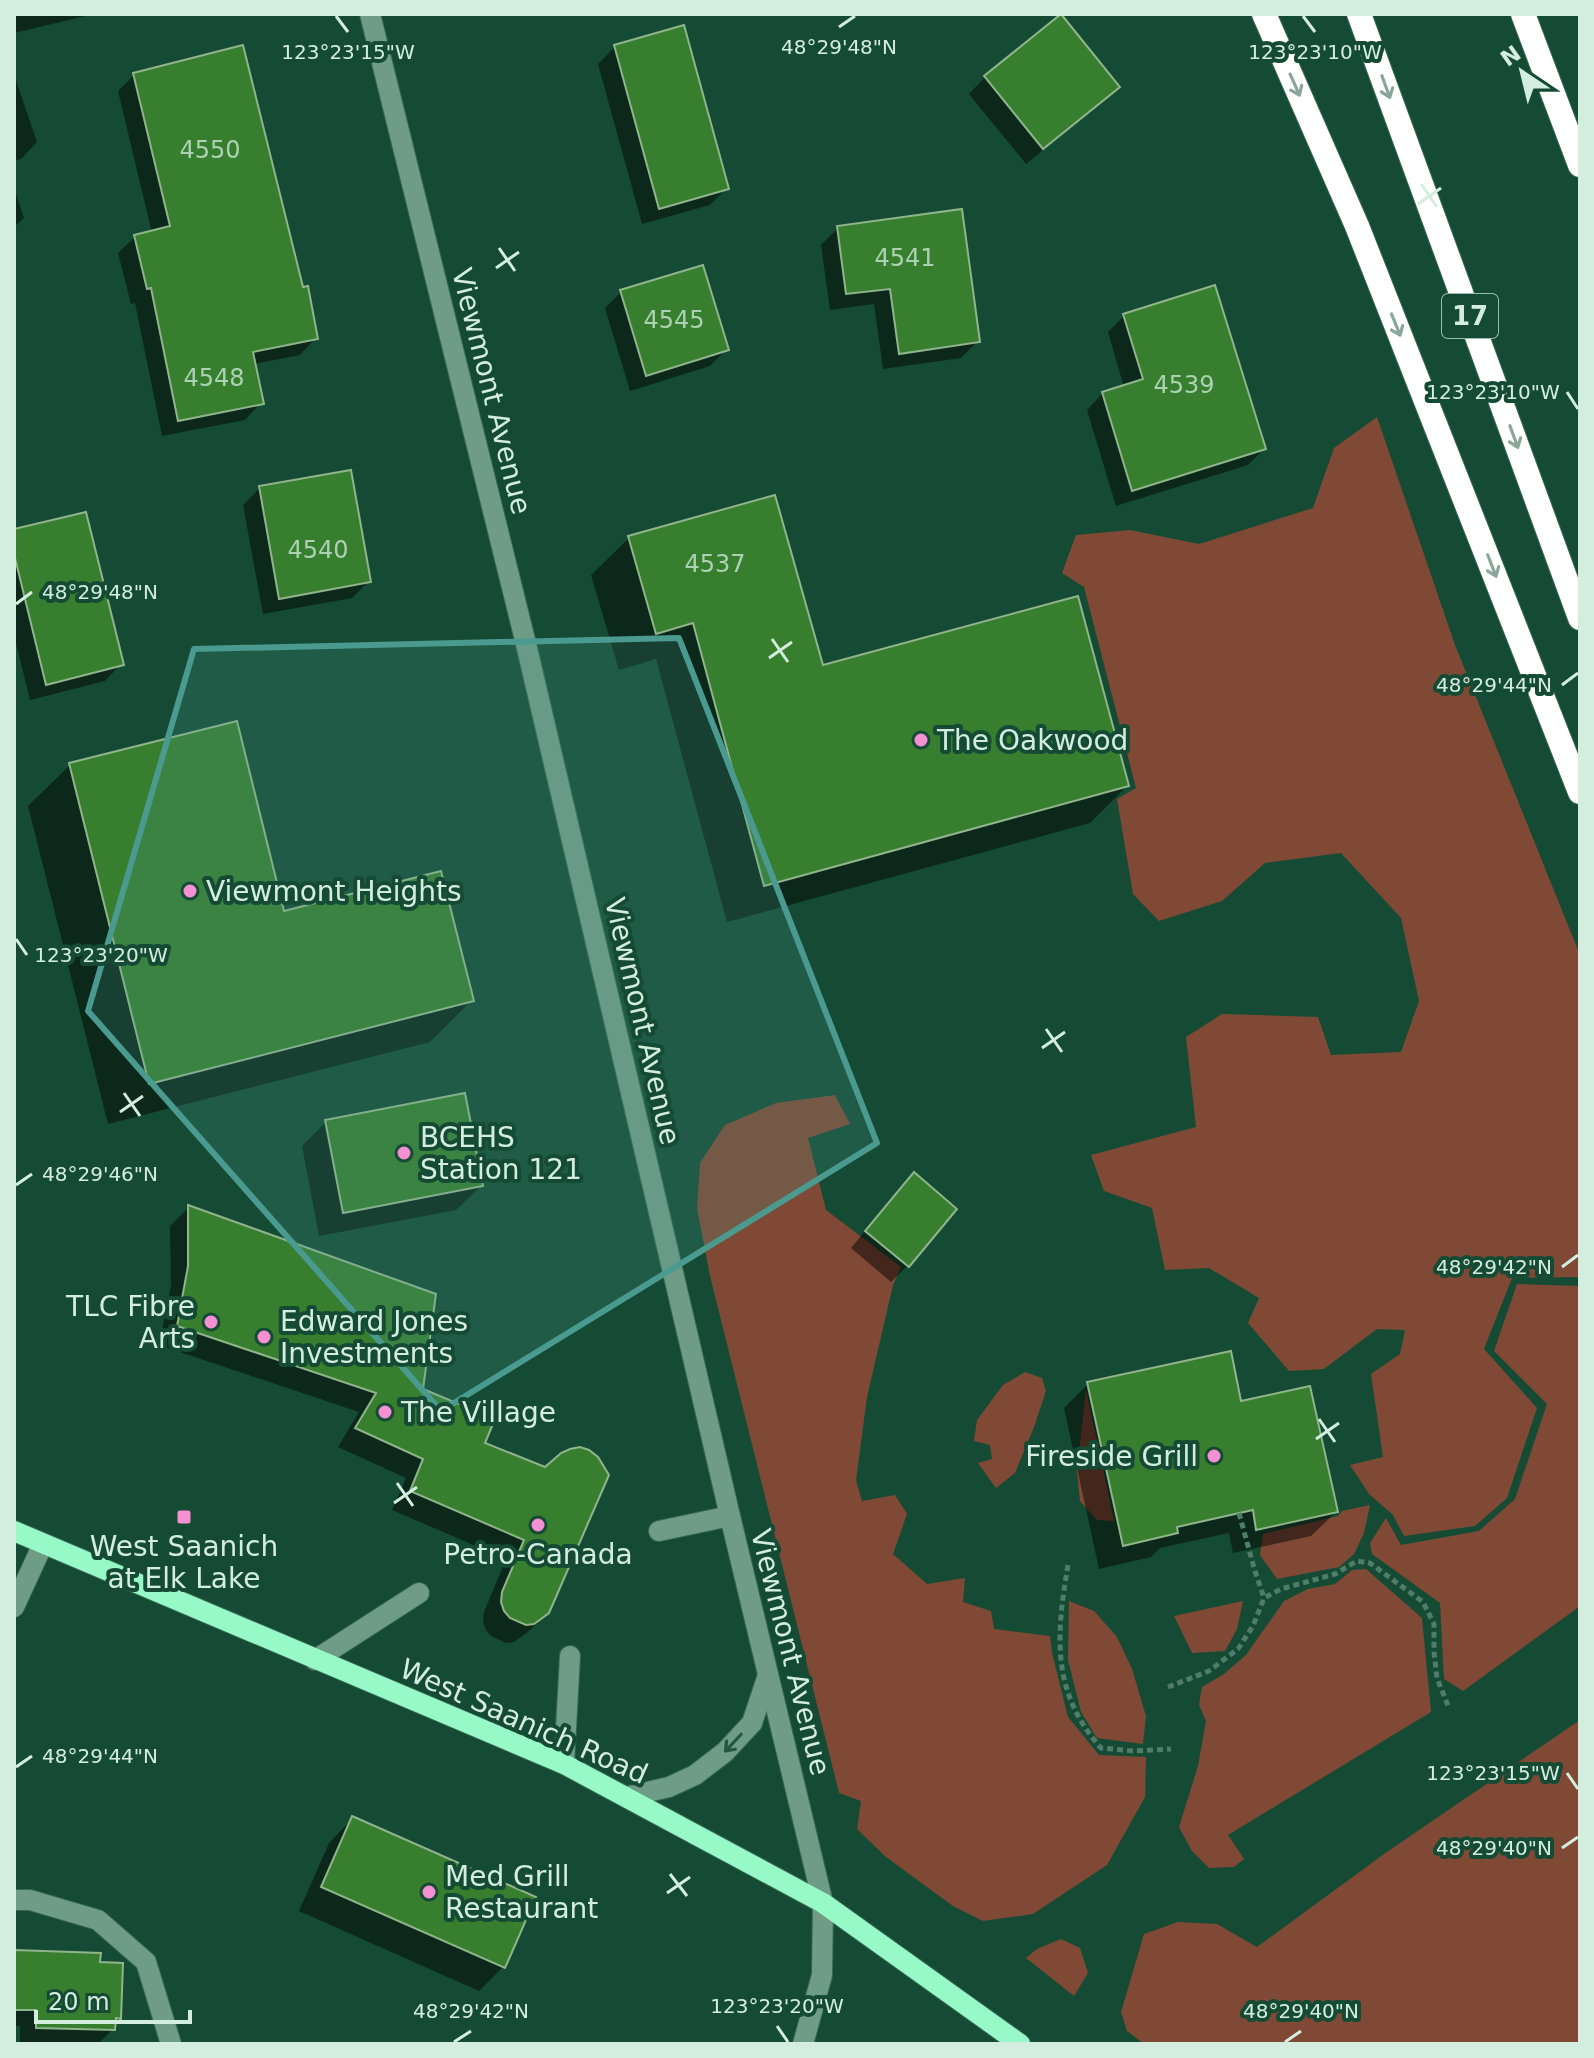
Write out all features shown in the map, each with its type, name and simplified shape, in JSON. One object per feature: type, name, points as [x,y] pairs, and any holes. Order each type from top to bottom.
[{"type":"highway","points":[[1264,14],[1357,226],[1580,792]]},
{"type":"highway","name":"17","points":[[1359,14],[1580,618]]},
{"type":"highway","points":[[1523,14],[1580,165]]},
{"type":"main road","name":"West Saanich Road","points":[[14,1531],[564,1764],[823,1903],[1020,2044]]},
{"type":"street","name":"Viewmont Avenue","points":[[370,14],[526,644],[823,1903],[822,1975],[803,2044]]},
{"type":"street","points":[[659,1531],[730,1516]]},
{"type":"street","points":[[14,1607],[43,1544]]},
{"type":"street","points":[[315,1660],[419,1593]]},
{"type":"street","points":[[564,1764],[570,1656]]},
{"type":"street","points":[[626,1797],[669,1787],[695,1775],[725,1752],[752,1723],[768,1675]]},
{"type":"street","points":[[14,1900],[30,1900],[98,1920],[146,1962],[171,2044]]},
{"type":"path","points":[[1168,1687],[1209,1671],[1238,1649],[1253,1626],[1264,1598],[1239,1513]]},
{"type":"path","points":[[1264,1598],[1281,1589],[1335,1574],[1357,1561],[1370,1563],[1423,1602],[1434,1624],[1437,1678],[1449,1708]]},
{"type":"path","points":[[1068,1565],[1060,1613],[1060,1658],[1074,1711],[1101,1748],[1134,1751],[1171,1749]]},
{"type":"highlighted area","points":[[679,638],[877,1143],[441,1411],[88,1011],[194,649]]},
{"type":"shaded area","points":[[1377,417],[1455,645],[1580,955],[1580,1277],[1512,1278],[1484,1349],[1537,1408],[1507,1498],[1475,1526],[1404,1536],[1393,1515],[1369,1494],[1350,1465],[1383,1457],[1371,1374],[1400,1354],[1405,1330],[1377,1329],[1324,1369],[1289,1371],[1248,1323],[1259,1298],[1209,1268],[1165,1270],[1152,1208],[1104,1191],[1091,1155],[1196,1127],[1186,1037],[1222,1014],[1318,1017],[1331,1055],[1401,1052],[1419,1001],[1401,918],[1341,853],[1265,863],[1222,901],[1159,921],[1133,894],[1117,799],[1136,788],[1084,587],[1062,573],[1076,535],[1130,530],[1199,544],[1313,508],[1334,448]]},
{"type":"shaded area","points":[[835,1095],[850,1124],[808,1138],[826,1210],[901,1267],[893,1285],[867,1397],[856,1480],[862,1501],[895,1495],[907,1514],[893,1554],[927,1584],[965,1578],[963,1602],[991,1611],[994,1629],[1050,1636],[1068,1717],[1099,1755],[1146,1757],[1145,1797],[1107,1865],[1033,1914],[983,1921],[953,1906],[886,1857],[857,1829],[861,1801],[839,1793],[710,1276],[697,1208],[700,1163],[725,1125],[776,1103]]},
{"type":"shaded area","points":[[1517,1284],[1580,1286],[1580,1606],[1463,1691],[1444,1679],[1440,1603],[1372,1554],[1370,1543],[1386,1518],[1401,1545],[1479,1531],[1515,1499],[1547,1404],[1494,1351]]},
{"type":"shaded area","points":[[1025,1372],[1042,1378],[1046,1391],[1015,1473],[996,1488],[978,1463],[992,1459],[990,1445],[974,1441],[977,1420],[1003,1385]]},
{"type":"shaded area","points":[[1086,1390],[1114,1521],[1097,1520],[1080,1501],[1077,1471]]},
{"type":"shaded area","points":[[1370,1505],[1364,1533],[1354,1554],[1339,1567],[1277,1579],[1260,1555],[1263,1534]]},
{"type":"shaded area","points":[[1366,1569],[1422,1618],[1431,1712],[1228,1835],[1244,1859],[1234,1867],[1209,1868],[1192,1851],[1179,1827],[1198,1766],[1206,1721],[1199,1705],[1202,1687],[1224,1674],[1246,1655],[1284,1601],[1308,1589],[1335,1584],[1352,1570]]},
{"type":"shaded area","points":[[1069,1601],[1094,1611],[1117,1637],[1132,1669],[1146,1716],[1143,1744],[1097,1738],[1081,1712],[1068,1660]]},
{"type":"shaded area","points":[[1243,1601],[1237,1629],[1225,1651],[1192,1653],[1174,1616]]},
{"type":"shaded area","points":[[1580,1720],[1580,2044],[1144,2044],[1127,2031],[1121,2012],[1144,1934],[1178,1922],[1217,1924],[1257,1947],[1384,1854]]},
{"type":"shaded area","points":[[1061,1939],[1080,1948],[1088,1973],[1074,1996],[1026,1958],[1037,1949]]},
{"type":"building","points":[[1061,14],[1120,87],[1043,149],[984,76]]},
{"type":"building","points":[[684,25],[729,189],[659,209],[614,45]]},
{"type":"building","points":[[243,45],[303,287],[308,286],[318,339],[253,352],[264,404],[178,421],[151,288],[147,289],[134,235],[170,226],[133,73]]},
{"type":"building","points":[[962,209],[980,342],[899,354],[890,289],[846,294],[837,226]]},
{"type":"building","points":[[703,265],[729,350],[646,376],[620,290]]},
{"type":"building","points":[[1215,285],[1266,449],[1132,491],[1102,392],[1143,379],[1123,314]]},
{"type":"building","points":[[351,470],[371,582],[279,599],[259,486]]},
{"type":"building","name":"The Oakwood","points":[[775,495],[823,665],[1078,596],[1129,786],[764,886],[693,623],[656,634],[628,536]]},
{"type":"building","points":[[86,512],[124,665],[46,685],[14,554],[14,529]]},
{"type":"building","name":"Viewmont Heights","points":[[237,721],[284,911],[441,871],[474,1001],[149,1084],[69,763]]},
{"type":"building","name":"BCEHS Station 121","points":[[465,1093],[483,1186],[343,1213],[325,1120]]},
{"type":"building","points":[[914,1172],[957,1209],[909,1267],[865,1231]]},
{"type":"building","points":[[188,1205],[436,1294],[423,1389],[495,1419],[485,1443],[545,1467],[561,1453],[580,1447],[598,1457],[609,1475],[549,1613],[534,1624],[526,1625],[510,1618],[504,1611],[502,1592],[524,1540],[410,1491],[423,1459],[355,1428],[376,1393],[177,1326],[188,1266]]},
{"type":"building","name":"Fireside Grill","points":[[1231,1351],[1241,1401],[1310,1386],[1338,1512],[1256,1530],[1253,1510],[1177,1527],[1178,1533],[1123,1546],[1087,1382]]},
{"type":"building","name":"Med Grill Restaurant","points":[[352,1816],[536,1897],[505,1968],[321,1887]]},
{"type":"building","points":[[14,1950],[101,1953],[100,1962],[123,1963],[121,2019],[116,2018],[115,2030],[36,2028],[36,2010],[14,2010]]},
{"type":"place","name":"The Oakwood","points":[[921,740]]},
{"type":"place","name":"Viewmont Heights","points":[[190,891]]},
{"type":"place","name":"BCEHS Station 121","points":[[404,1153]]},
{"type":"place","name":"TLC Fibre Arts","points":[[211,1322]]},
{"type":"place","name":"Edward Jones Investments","points":[[264,1337]]},
{"type":"place","name":"The Village","points":[[385,1412]]},
{"type":"place","name":"Fireside Grill","points":[[1214,1456]]},
{"type":"place","name":"West Saanich at Elk Lake","points":[[184,1517]]},
{"type":"place","name":"Petro-Canada","points":[[538,1525]]},
{"type":"place","name":"Med Grill Restaurant","points":[[429,1892]]}]
